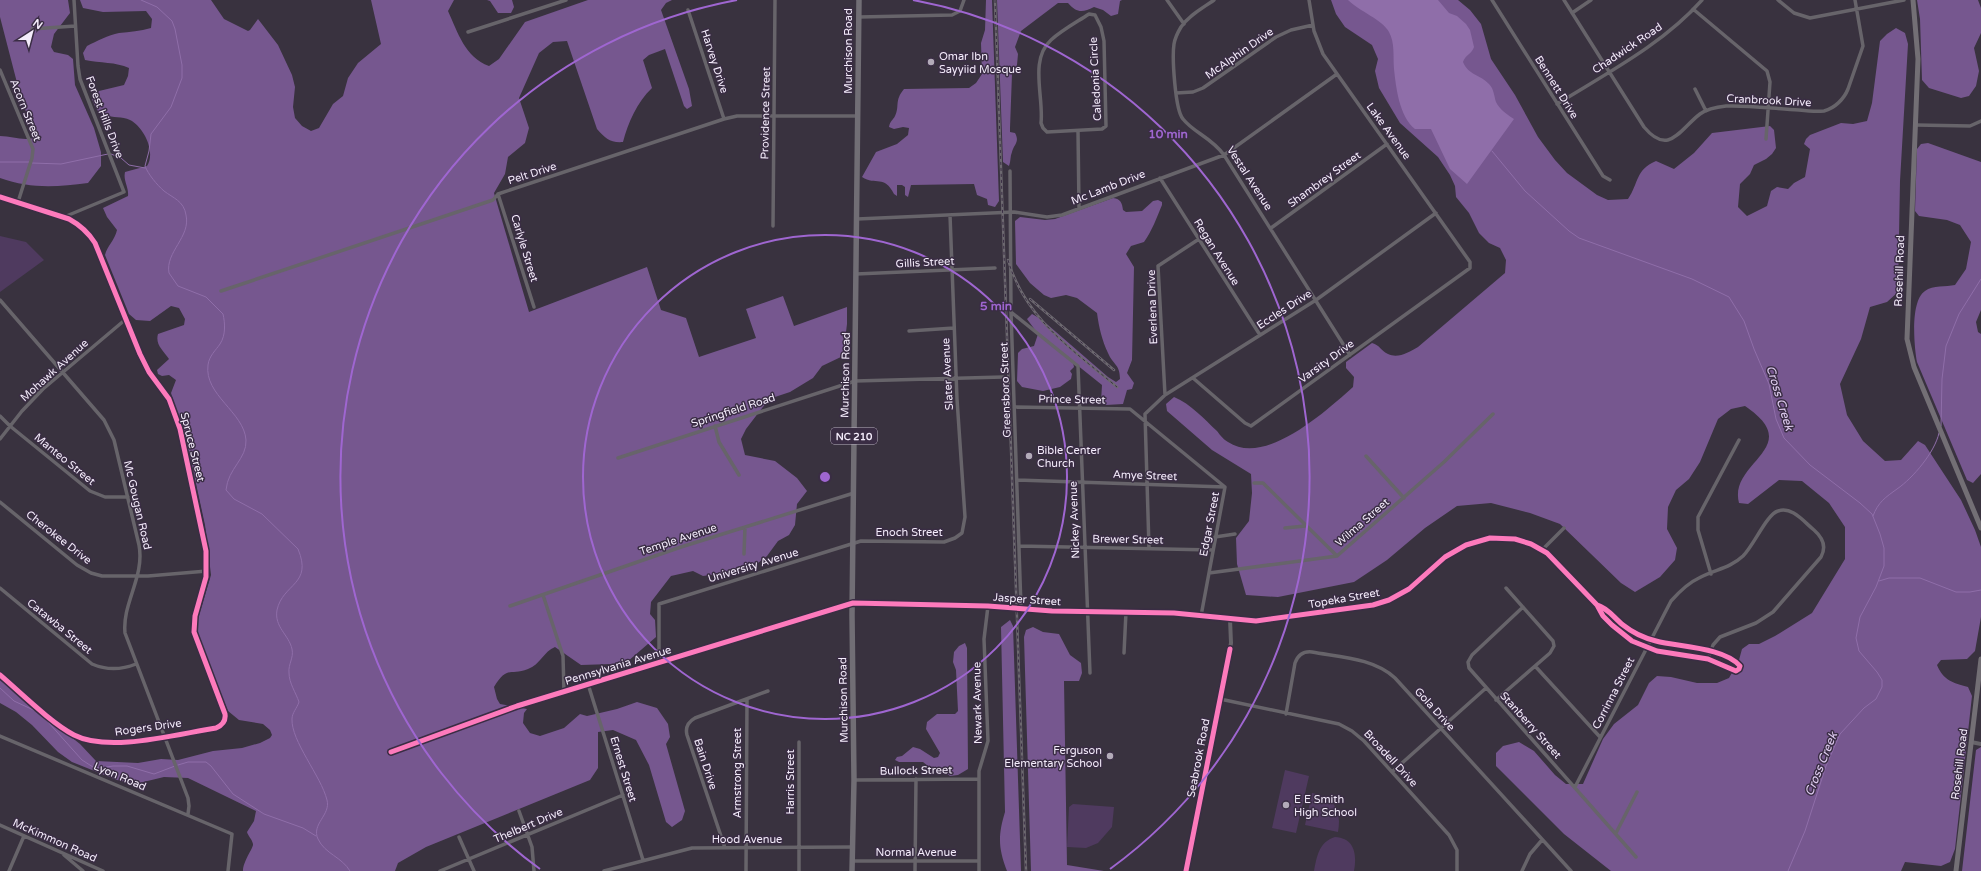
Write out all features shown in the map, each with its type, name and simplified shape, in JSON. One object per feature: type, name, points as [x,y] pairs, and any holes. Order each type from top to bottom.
[{"type":"main road","name":"Murchison Road","points":[[852,871],[854,780],[853,544],[859,0]]},
{"type":"main road","name":"Rosehill Road","points":[[1913,0],[1918,42],[1907,328],[1909,350],[1922,389],[1981,528]]},
{"type":"main road","name":"Rosehill Road","points":[[1956,871],[1981,659]]},
{"type":"street","name":"Forest Hills Drive","points":[[64,217],[124,192],[80,79],[74,0]]},
{"type":"street","points":[[468,32],[566,0]]},
{"type":"street","name":"Providence Street","points":[[773,226],[775,0]]},
{"type":"street","points":[[859,17],[952,15],[960,12],[964,0]]},
{"type":"street","points":[[1167,0],[1184,24]]},
{"type":"street","name":"Vestal Avenue","points":[[1214,0],[1184,24],[1174,43],[1178,109],[1183,119],[1212,140],[1224,155],[1350,355]]},
{"type":"street","name":"Lake Avenue","points":[[1309,0],[1313,25],[1319,47],[1336,74],[1470,262],[1470,265]]},
{"type":"street","name":"Bennett Drive","points":[[1492,0],[1603,176],[1610,180]]},
{"type":"street","name":"Cranbrook Drive","points":[[1564,0],[1644,127],[1654,137],[1664,140],[1675,138],[1697,116],[1706,110],[1728,106],[1822,111],[1832,107],[1845,96],[1863,49],[1855,0]]},
{"type":"street","points":[[1572,13],[1591,0]]},
{"type":"street","name":"Chadwick Road","points":[[1557,104],[1651,44],[1702,0]]},
{"type":"street","points":[[1778,0],[1794,13],[1804,17],[1815,17],[1904,0]]},
{"type":"street","points":[[1693,9],[1766,69],[1770,82],[1766,139]]},
{"type":"street","name":"Harvey Drive","points":[[688,10],[724,119]]},
{"type":"street","name":"Caledonia Circle","points":[[1091,14],[1098,19],[1103,35],[1107,123],[1102,129],[1078,131],[1050,132],[1043,128],[1041,123],[1040,60],[1043,49],[1050,40],[1091,14]]},
{"type":"street","name":"McAlphin Drive","points":[[1176,93],[1193,92],[1203,88],[1276,37],[1291,30],[1313,25]]},
{"type":"street","points":[[32,29],[75,26]]},
{"type":"street","name":"Acorn Street","points":[[0,70],[33,149],[32,158],[18,202]]},
{"type":"street","name":"Mc Lamb Drive","points":[[857,219],[1010,212],[1047,217],[1062,215],[1224,155],[1336,74]]},
{"type":"street","points":[[1695,89],[1706,110]]},
{"type":"street","name":"Pelt Drive","points":[[221,290],[492,200],[498,194],[724,119],[737,116],[858,116]]},
{"type":"street","points":[[1916,125],[1970,126],[1981,121]]},
{"type":"street","name":"Caledonia Circle","points":[[1078,131],[1079,208]]},
{"type":"street","name":"Shambrey Street","points":[[1271,228],[1387,144]]},
{"type":"street","name":"Greensboro Street","points":[[1010,171],[1011,312],[1021,608]]},
{"type":"street","name":"Regan Avenue","points":[[1160,178],[1260,336]]},
{"type":"street","name":"Carlyle Street","points":[[498,194],[534,307]]},
{"type":"street","name":"Spruce Street","points":[[0,197],[64,217],[79,224],[92,238],[145,364],[169,399],[180,429],[204,540],[207,571],[195,616],[194,627],[196,637],[225,714],[223,724]]},
{"type":"street","name":"Eccles Drive","points":[[1144,420],[1145,414],[1165,395],[1316,300],[1436,213]]},
{"type":"street","name":"Slater Avenue","points":[[950,215],[956,378],[965,517],[962,533]]},
{"type":"street","name":"Everlena Drive","points":[[1165,395],[1158,266],[1199,239]]},
{"type":"street","name":"Varsity Drive","points":[[1193,378],[1245,423],[1251,426],[1464,273],[1470,265]]},
{"type":"street","name":"Gillis Street","points":[[856,274],[995,268]]},
{"type":"street","name":"Mc Gougan Road","points":[[0,300],[107,425],[114,440],[140,551],[139,576],[126,617],[126,639],[188,800],[188,814]]},
{"type":"street","name":"Nickey Avenue","points":[[1011,312],[1078,366],[1086,611],[1090,673]]},
{"type":"street","name":"Mohawk Avenue","points":[[0,439],[33,399],[126,319]]},
{"type":"street","points":[[909,332],[954,328]]},
{"type":"street","name":"Springfield Road","points":[[618,458],[855,381],[1003,377]]},
{"type":"street","name":"Prince Street","points":[[1014,407],[1130,409]]},
{"type":"street","name":"Edgar Street","points":[[1130,409],[1225,487],[1201,616]]},
{"type":"street","name":"Wilma Street","points":[[1209,573],[1337,556],[1404,498],[1493,414]]},
{"type":"street","name":"Manteo Street","points":[[0,416],[10,426],[90,491],[105,497],[128,497]]},
{"type":"street","points":[[1144,420],[1149,548]]},
{"type":"street","points":[[715,426],[719,442],[739,475]]},
{"type":"street","points":[[1711,574],[1698,530],[1698,517],[1739,440]]},
{"type":"street","points":[[1366,456],[1404,498]]},
{"type":"street","name":"Amye Street","points":[[1017,480],[1225,487]]},
{"type":"street","points":[[1254,483],[1263,483],[1337,556]]},
{"type":"street","name":"Temple Avenue","points":[[510,606],[681,547],[854,493]]},
{"type":"street","name":"Cherokee Drive","points":[[0,502],[84,570],[102,576],[139,576],[207,571]]},
{"type":"street","name":"Corrinna Street","points":[[1575,787],[1667,608],[1677,595],[1699,578],[1726,568],[1743,555],[1754,542],[1769,516],[1779,510],[1787,510],[1818,534],[1823,541],[1824,549],[1822,557],[1773,612],[1756,623],[1724,634],[1716,641],[1708,660]]},
{"type":"street","points":[[1285,528],[1305,526]]},
{"type":"street","points":[[744,554],[745,527]]},
{"type":"street","points":[[1564,528],[1542,550],[1597,605],[1603,616],[1614,627],[1632,640],[1657,651],[1708,660],[1736,671],[1739,669],[1740,666],[1734,661],[1711,651],[1651,639],[1633,632],[1619,622],[1604,607],[1597,605]]},
{"type":"street","name":"Enoch Street","points":[[853,544],[861,541],[944,542],[955,538],[962,533]]},
{"type":"street","points":[[1215,537],[1235,534]]},
{"type":"street","name":"Topeka Street","points":[[1201,616],[1267,620],[1379,603],[1409,589],[1445,557],[1459,548],[1482,540],[1499,538],[1515,539],[1531,544],[1542,550]]},
{"type":"street","name":"University Avenue","points":[[659,664],[659,604],[853,544]]},
{"type":"street","name":"Brewer Street","points":[[1019,546],[1213,550]]},
{"type":"street","name":"Catawba Street","points":[[0,588],[92,664],[102,668],[113,669],[136,664]]},
{"type":"street","points":[[1496,700],[1552,651],[1554,643],[1506,588]]},
{"type":"street","points":[[543,595],[563,656],[564,692]]},
{"type":"street","name":"Jasper Street","points":[[853,603],[988,606],[1086,611],[1174,613],[1201,616]]},
{"type":"street","name":"Pennsylvania Avenue","points":[[391,752],[517,706],[659,664],[853,603]]},
{"type":"street","name":"Newark Avenue","points":[[979,871],[979,778],[980,766],[988,741],[984,639],[988,606]]},
{"type":"street","name":"Stanberry Street","points":[[1523,607],[1469,660],[1469,668],[1636,857]]},
{"type":"street","points":[[1124,652],[1126,612]]},
{"type":"street","name":"Seabrook Road","points":[[1186,871],[1232,637],[1230,618]]},
{"type":"street","name":"Gola Drive","points":[[1286,714],[1296,660],[1301,654],[1309,652],[1366,662],[1384,670],[1395,678],[1571,871]]},
{"type":"street","points":[[1535,666],[1600,737]]},
{"type":"street","name":"Rogers Drive","points":[[0,675],[64,728],[83,738],[118,742],[216,728],[223,724]]},
{"type":"street","name":"Ernest Street","points":[[588,684],[643,860]]},
{"type":"street","points":[[1392,772],[1486,688]]},
{"type":"street","name":"Bain Drive","points":[[724,848],[686,729],[690,721],[695,718],[768,691]]},
{"type":"street","name":"Broadell Drive","points":[[1220,699],[1286,714],[1331,722],[1352,730],[1364,741],[1453,840],[1458,855],[1457,871]]},
{"type":"street","name":"Armstrong Street","points":[[746,871],[747,700]]},
{"type":"street","name":"Lyon Road","points":[[0,736],[188,814],[232,834],[228,871]]},
{"type":"street","name":"Harris Street","points":[[799,742],[799,871]]},
{"type":"street","points":[[1971,742],[1981,744]]},
{"type":"street","name":"Bullock Street","points":[[854,780],[979,778]]},
{"type":"street","points":[[915,871],[916,779]]},
{"type":"street","points":[[1616,834],[1637,792]]},
{"type":"street","name":"Thelbert Drive","points":[[440,871],[623,795]]},
{"type":"street","points":[[519,811],[532,846],[534,871]]},
{"type":"street","name":"McKimmon Road","points":[[0,825],[103,871]]},
{"type":"street","points":[[9,871],[24,836]]},
{"type":"street","points":[[459,837],[474,871]]},
{"type":"street","points":[[1522,871],[1530,854],[1542,840]]},
{"type":"street","name":"Hood Avenue","points":[[604,871],[692,848],[853,847]]},
{"type":"street","points":[[58,852],[83,871]]},
{"type":"street","name":"Normal Avenue","points":[[852,861],[979,861]]},
{"type":"shaded area","points":[[0,0],[68,0],[70,13],[54,34],[51,47],[54,52],[68,55],[73,59],[75,85],[94,128],[101,152],[101,166],[88,183],[44,186],[11,182],[0,178],[0,136],[25,139],[34,138],[32,126],[22,102],[0,17]]},
{"type":"shaded area","points":[[80,0],[211,0],[224,19],[248,31],[258,19],[278,45],[292,75],[295,87],[293,107],[295,118],[302,126],[311,131],[319,128],[333,104],[343,96],[348,78],[358,63],[381,44],[371,0],[454,0],[448,11],[459,36],[474,57],[489,66],[499,59],[525,22],[588,0],[672,0],[666,3],[661,10],[689,89],[692,106],[687,109],[684,106],[665,49],[649,55],[643,60],[652,88],[634,113],[623,142],[615,142],[608,139],[597,129],[567,41],[553,42],[539,53],[519,98],[529,128],[525,143],[508,157],[505,174],[494,193],[529,312],[647,267],[661,310],[686,318],[699,357],[756,338],[746,309],[783,296],[794,326],[847,307],[847,324],[843,356],[822,366],[813,378],[790,392],[769,399],[746,429],[741,439],[745,455],[775,461],[797,478],[807,491],[797,504],[795,525],[789,535],[778,541],[767,556],[758,563],[724,573],[703,576],[693,571],[671,576],[651,602],[650,614],[655,620],[656,637],[627,662],[581,665],[555,647],[532,667],[522,671],[506,673],[498,680],[494,687],[500,704],[527,709],[524,713],[523,723],[530,733],[540,736],[564,728],[580,714],[587,716],[617,709],[637,702],[657,708],[668,724],[670,737],[666,744],[685,811],[682,820],[672,827],[666,822],[649,765],[636,740],[613,730],[598,732],[598,768],[590,780],[426,847],[398,863],[395,871],[243,871],[243,867],[253,846],[247,832],[254,821],[256,811],[188,778],[164,777],[135,784],[117,780],[72,762],[58,752],[32,725],[16,712],[0,703],[0,680],[80,744],[96,761],[138,763],[161,759],[178,760],[213,751],[242,748],[260,743],[270,738],[272,735],[270,730],[263,724],[239,720],[228,711],[197,638],[197,622],[211,575],[205,525],[190,456],[171,393],[176,380],[169,375],[162,376],[158,374],[157,370],[169,359],[159,344],[157,338],[158,334],[184,325],[185,319],[179,308],[171,306],[150,321],[136,320],[129,314],[105,255],[115,237],[117,230],[107,217],[103,208],[128,196],[125,172],[147,166],[150,154],[147,140],[140,128],[135,123],[127,119],[102,115],[92,99],[99,91],[124,85],[128,76],[129,68],[85,60],[83,53],[87,46],[107,37],[119,33],[151,28],[152,19],[146,11],[103,12],[83,8]]},
{"type":"shaded area","points":[[487,0],[512,0],[514,7],[511,13],[498,13],[490,1]]},
{"type":"shaded area","points":[[986,0],[992,0],[999,201],[995,207],[988,205],[987,199],[977,195],[974,184],[911,185],[908,197],[905,195],[905,187],[902,185],[897,185],[897,196],[887,184],[862,177],[876,152],[897,144],[908,135],[909,128],[903,127],[894,129],[889,127],[896,112],[899,97],[904,89],[969,88],[976,83],[982,74],[981,43],[985,30]]},
{"type":"shaded area","points":[[997,0],[1122,0],[1120,1],[1118,14],[1111,16],[1103,10],[1094,7],[1080,11],[1074,9],[1068,3],[1058,3],[1021,31],[1015,47],[1018,54],[1017,65],[1012,74],[1010,132],[1015,133],[1017,141],[1011,154],[1009,166],[1003,162]]},
{"type":"shaded area","points":[[1331,0],[1458,0],[1470,10],[1481,24],[1491,59],[1515,95],[1538,137],[1555,160],[1567,173],[1597,195],[1608,200],[1628,199],[1638,177],[1644,168],[1656,161],[1674,169],[1694,153],[1712,133],[1770,126],[1774,130],[1776,148],[1766,159],[1754,165],[1750,174],[1740,184],[1738,207],[1747,216],[1767,206],[1771,191],[1777,187],[1788,189],[1794,183],[1805,177],[1810,149],[1804,144],[1810,135],[1841,123],[1853,124],[1867,121],[1872,103],[1880,41],[1896,28],[1905,33],[1908,44],[1900,181],[1898,292],[1887,302],[1870,307],[1861,339],[1840,384],[1847,415],[1863,441],[1885,461],[1901,460],[1918,441],[1925,445],[1961,500],[1981,547],[1981,617],[1975,651],[1967,659],[1941,660],[1937,665],[1942,674],[1949,680],[1968,687],[1972,696],[1955,849],[1950,862],[1941,866],[1905,862],[1901,871],[1611,871],[1564,834],[1496,766],[1496,753],[1503,746],[1519,742],[1534,751],[1555,775],[1566,784],[1583,784],[1603,739],[1614,724],[1638,705],[1649,683],[1657,676],[1671,677],[1697,683],[1717,683],[1729,678],[1739,660],[1742,649],[1749,644],[1759,644],[1775,636],[1812,613],[1845,559],[1845,527],[1829,503],[1802,481],[1779,480],[1748,504],[1739,503],[1739,488],[1744,476],[1767,444],[1769,433],[1762,421],[1745,406],[1731,409],[1718,419],[1700,462],[1689,479],[1676,490],[1668,507],[1667,529],[1677,548],[1675,560],[1660,577],[1635,592],[1621,583],[1560,524],[1530,513],[1491,503],[1457,506],[1425,528],[1387,560],[1354,582],[1278,597],[1246,595],[1237,564],[1236,538],[1249,521],[1252,493],[1251,474],[1212,450],[1167,411],[1166,404],[1174,397],[1180,400],[1197,412],[1225,440],[1243,448],[1259,447],[1277,442],[1311,422],[1353,387],[1354,377],[1346,368],[1346,362],[1372,343],[1377,345],[1386,353],[1396,356],[1415,349],[1505,273],[1506,260],[1500,248],[1489,243],[1479,233],[1469,213],[1456,197],[1455,186],[1450,175],[1438,157],[1400,123],[1379,88],[1375,71],[1378,59],[1372,45],[1345,27],[1336,14]]},
{"type":"shaded area","points":[[1348,0],[1438,0],[1449,13],[1457,16],[1470,30],[1474,47],[1463,62],[1468,70],[1486,81],[1491,86],[1497,105],[1514,119],[1467,184],[1450,169],[1431,129],[1415,129],[1405,117],[1397,92],[1393,45],[1389,32],[1382,23]]},
{"type":"shaded area","points":[[1917,0],[1978,0],[1981,8],[1981,33],[1974,48],[1979,71],[1976,86],[1969,96],[1961,98],[1929,88],[1922,80],[1920,19]]},
{"type":"shaded area","points":[[1928,143],[1981,162],[1981,310],[1976,322],[1978,332],[1981,334],[1981,474],[1973,483],[1967,480],[1917,362],[1916,355],[1914,324],[1917,304],[1920,296],[1928,289],[1940,286],[1955,285],[1966,269],[1971,242],[1960,225],[1947,220],[1919,216],[1915,211],[1917,149],[1921,144]]},
{"type":"shaded area","points":[[1113,198],[1122,203],[1123,210],[1126,212],[1142,211],[1153,201],[1158,200],[1162,202],[1154,224],[1144,242],[1131,246],[1126,254],[1134,267],[1132,360],[1127,373],[1134,383],[1132,389],[1127,390],[1123,404],[1106,405],[1101,402],[1102,385],[1067,357],[1073,362],[1074,367],[1070,371],[1072,374],[1071,379],[1060,387],[1043,391],[1022,387],[1017,381],[1018,353],[1022,349],[1034,346],[1038,334],[1027,319],[1032,314],[1041,319],[1108,377],[1116,382],[1120,379],[1118,367],[1110,357],[1104,343],[1097,313],[1077,298],[1066,295],[1051,298],[1044,295],[1030,283],[1016,264],[1015,221],[1020,217],[1045,220],[1055,219]]},
{"type":"shaded area","points":[[0,236],[26,242],[44,260],[0,292]]},
{"type":"shaded area","points":[[1010,620],[1013,626],[1021,871],[1007,871],[1000,842],[1001,828],[1005,812],[1001,627]]},
{"type":"shaded area","points":[[1033,627],[1043,632],[1059,634],[1070,655],[1081,663],[1082,673],[1079,681],[1064,681],[1067,865],[1104,871],[1031,871],[1024,637],[1026,630]]},
{"type":"shaded area","points":[[965,643],[967,648],[968,769],[958,775],[950,776],[941,769],[928,766],[923,762],[899,762],[895,760],[897,757],[902,756],[913,747],[920,749],[934,758],[938,757],[940,753],[926,729],[927,722],[937,714],[955,714],[958,711],[956,670],[953,662],[954,652],[959,646]]},
{"type":"shaded area","points":[[1981,747],[1981,871],[1962,871],[1976,750]]},
{"type":"shaded area","points":[[1285,770],[1309,776],[1296,833],[1272,828]]},
{"type":"shaded area","points":[[1312,793],[1326,798],[1335,806],[1339,817],[1338,832],[1305,825]]},
{"type":"shaded area","points":[[1073,804],[1114,807],[1112,827],[1098,843],[1086,848],[1067,847],[1069,807]]},
{"type":"shaded area","points":[[1335,837],[1347,840],[1351,844],[1355,853],[1354,871],[1314,871],[1322,846],[1325,842]]},
{"type":"waterway","points":[[141,0],[157,7],[172,21],[182,65],[182,78],[171,107],[151,134],[145,166],[150,176],[158,186],[181,203],[185,210],[187,223],[182,237],[171,258],[169,273],[178,286],[206,297],[223,314],[225,325],[224,333],[220,344],[210,359],[208,365],[208,376],[218,395],[239,421],[244,430],[246,440],[244,453],[227,482],[226,490],[234,499],[262,514],[298,549],[302,561],[300,577],[280,601],[277,610],[278,621],[292,649],[289,677],[299,702],[292,717],[293,728],[296,738],[319,780],[327,800],[326,810],[317,829],[318,839],[321,844],[343,862],[350,871]]},
{"type":"waterway","name":"Cross Creek","points":[[1492,151],[1525,191],[1569,231],[1579,238],[1692,279],[1729,297],[1744,321],[1769,384],[1776,419],[1784,438],[1810,465],[1872,514],[1884,548],[1884,566],[1876,587],[1860,617],[1856,638],[1859,651],[1877,672],[1882,680],[1882,687],[1876,699],[1864,708],[1840,734],[1826,766],[1805,831],[1788,871]]},
{"type":"waterway","points":[[32,163],[61,164],[108,154]]},
{"type":"waterway","points":[[111,154],[121,158],[129,165],[145,168]]},
{"type":"waterway","points":[[0,162],[29,162]]},
{"type":"waterway","points":[[1941,426],[1942,379],[1946,346],[1959,314],[1981,279]]},
{"type":"waterway","points":[[1873,516],[1877,507],[1883,500],[1910,478],[1922,464],[1933,448],[1939,433]]},
{"type":"waterway","points":[[1879,581],[1889,578],[1920,578],[1956,592],[1981,590]]},
{"type":"waterway","points":[[0,688],[14,701],[40,713],[82,760],[93,767],[100,768],[127,766],[154,774],[175,766]]},
{"type":"waterway","points":[[178,765],[188,762],[206,762],[211,766],[233,794],[264,814],[303,828],[316,836]]},
{"type":"railway","points":[[995,0],[1026,871]]},
{"type":"railway","points":[[1008,260],[1016,281],[1026,300],[1038,316],[1052,332],[1117,387]]},
{"type":"railway","points":[[1030,299],[1114,370]]},
{"type":"cycle path","points":[[0,197],[69,219],[90,235],[95,243],[140,354],[149,372],[169,399],[180,429],[206,551],[206,577],[195,616],[194,632],[225,714],[225,719],[222,724],[216,728],[163,738],[124,742],[89,740],[65,730],[0,675]]},
{"type":"cycle path","points":[[391,752],[517,706],[853,603],[988,606],[1052,611],[1174,613],[1256,621],[1373,605],[1389,600],[1409,589],[1445,557],[1466,545],[1490,538],[1515,539],[1531,544],[1547,553],[1597,605],[1603,616],[1632,641],[1657,651],[1708,659],[1736,671],[1739,669],[1740,666],[1733,660],[1712,651],[1665,643],[1639,635],[1623,625],[1604,608],[1597,605]]},
{"type":"cycle path","points":[[1186,871],[1230,649]]},
{"type":"place","name":"Omar Ibn Sayyiid Mosque","points":[[931,62]]},
{"type":"place","name":"Bible Center Church","points":[[1029,456]]},
{"type":"place","name":"Ferguson Elementary School","points":[[1110,756]]},
{"type":"place","name":"E E Smith High School","points":[[1286,805]]}]
